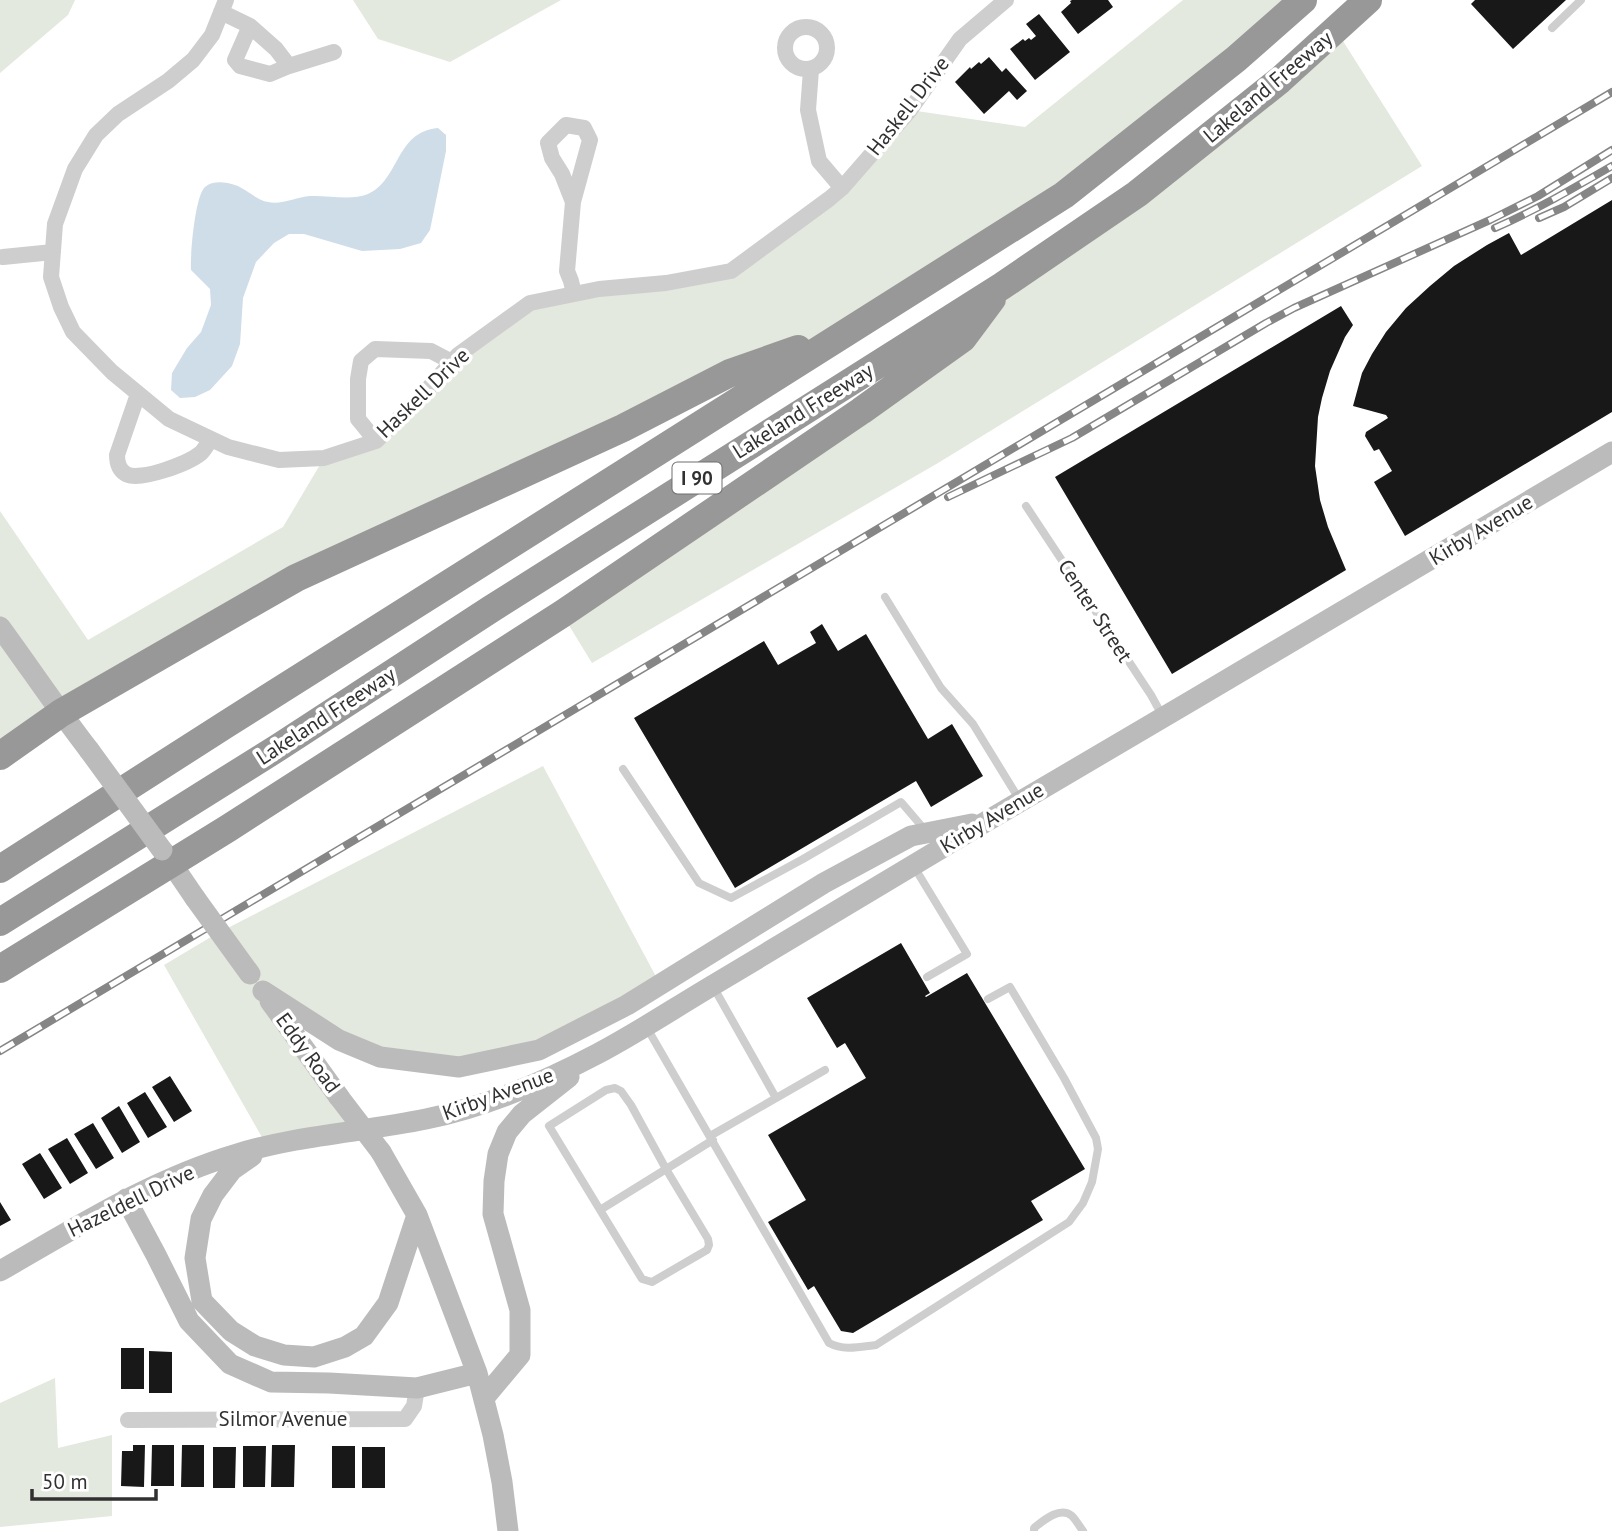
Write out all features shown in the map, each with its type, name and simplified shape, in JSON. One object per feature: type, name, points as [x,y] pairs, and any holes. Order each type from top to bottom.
[{"type":"highway","name":"Lakeland Freeway","points":[[0,870],[1064,195],[1236,59],[1303,0]]},
{"type":"highway","name":"Lakeland Freeway","points":[[0,922],[1002,285],[1137,194],[1280,80],[1368,0]]},
{"type":"highway","points":[[0,969],[118,895],[167,857],[562,614],[861,411],[963,338],[1002,285]]},
{"type":"highway","points":[[0,756],[61,713],[296,578],[623,428],[730,373],[850,330]]},
{"type":"street","name":"Haskell Drive","points":[[223,6],[212,34],[192,60],[167,81],[118,114],[96,135],[75,170],[55,224],[51,277],[72,332],[112,372],[169,419],[228,447],[279,460],[324,458],[376,441],[419,399],[458,355],[530,303],[599,289],[666,283],[731,271],[842,188],[910,110],[960,39],[1006,0]]},
{"type":"street","points":[[223,6],[276,49],[289,66]]},
{"type":"street","points":[[250,26],[235,60],[240,66],[270,74],[334,52]]},
{"type":"street","points":[[811,70],[808,110],[819,161],[842,188]]},
{"type":"street","points":[[573,202],[567,271],[573,294]]},
{"type":"street","points":[[1,259],[53,252]]},
{"type":"street","points":[[376,441],[358,419],[361,361],[376,349],[431,351],[452,362]]},
{"type":"street","points":[[138,394],[117,455],[117,464],[126,474],[139,477],[178,465],[201,453],[211,439]]},
{"type":"street","name":"Kirby Avenue","points":[[351,1131],[431,1118],[476,1106],[529,1086],[598,1054],[984,822],[1612,452]]},
{"type":"street","name":"Eddy Road","points":[[0,627],[381,1152],[416,1215],[477,1373],[496,1447],[508,1531]]},
{"type":"street","points":[[257,982],[339,1040],[380,1057],[459,1067],[539,1050],[627,1005],[824,883],[911,836],[984,822]]},
{"type":"street","points":[[484,1398],[520,1355],[520,1310],[493,1214],[498,1154],[507,1132],[522,1114],[598,1054]]},
{"type":"street","name":"Hazeldell Drive","points":[[0,1271],[126,1199],[183,1172],[267,1146],[351,1131]]},
{"type":"street","points":[[202,1301],[195,1258],[201,1219],[213,1195],[232,1170],[267,1146]]},
{"type":"street","points":[[126,1199],[189,1321],[230,1364],[271,1382],[417,1388],[477,1373]]},
{"type":"street","points":[[156,1255],[230,1331],[255,1346],[284,1355],[314,1357],[345,1347],[364,1336],[388,1303],[416,1215]]},
{"type":"street","name":"Silmor Avenue","points":[[128,1420],[405,1419],[414,1406],[417,1388]]},
{"type":"lane","points":[[1552,29],[1581,0]]},
{"type":"lane","name":"Center Street","points":[[1026,506],[1163,717]]},
{"type":"lane","points":[[885,597],[941,688],[973,724],[1020,802]]},
{"type":"lane","points":[[623,769],[699,883],[731,898],[901,802],[927,833]]},
{"type":"lane","points":[[914,865],[967,954],[927,978]]},
{"type":"lane","points":[[712,985],[776,1098]]},
{"type":"lane","points":[[645,1025],[829,1343],[838,1348],[854,1348],[876,1345],[1069,1222],[1083,1203],[1092,1182],[1098,1149],[1096,1138],[1064,1078],[1010,987],[988,999]]},
{"type":"lane","points":[[600,1210],[711,1138],[825,1070]]},
{"type":"lane","points":[[615,1088],[621,1091],[631,1105],[666,1169],[709,1245],[707,1250],[652,1282],[642,1279],[549,1126],[606,1090],[615,1088]]},
{"type":"lane","points":[[1034,1531],[1034,1528],[1048,1517],[1063,1512],[1071,1515],[1083,1531]]},
{"type":"shaded area","points":[[0,0],[75,0],[68,15],[0,73]]},
{"type":"shaded area","points":[[353,0],[561,0],[450,62],[378,39]]},
{"type":"shaded area","points":[[1183,0],[1303,0],[1236,59],[850,329],[296,578],[0,756],[0,511],[88,640],[283,527],[324,458],[376,441],[458,355],[530,303],[731,271],[829,199],[910,110],[1025,127]]},
{"type":"shaded area","points":[[1336,30],[1422,166],[938,463],[592,663],[562,614],[861,411],[1002,286]]},
{"type":"shaded area","points":[[438,128],[446,135],[446,151],[430,230],[421,243],[400,249],[362,251],[304,234],[289,234],[274,243],[256,262],[243,298],[240,344],[232,366],[210,390],[195,397],[180,398],[171,390],[172,373],[187,348],[201,332],[211,305],[210,289],[191,270],[196,213],[205,187],[216,182],[228,183],[273,203],[310,196],[361,196],[378,187],[413,138],[424,131]]},
{"type":"shaded area","points":[[543,766],[660,984],[539,1050],[459,1067],[380,1057],[265,992],[364,1129],[267,1146],[164,965],[216,934]]},
{"type":"shaded area","points":[[55,1378],[58,1448],[112,1435],[112,1516],[0,1527],[0,1403]]},
{"type":"building","points":[[1072,0],[1108,0],[1113,7],[1078,34],[1061,12]]},
{"type":"building","points":[[1475,0],[1566,0],[1513,49],[1471,4]]},
{"type":"building","points":[[1039,14],[1070,52],[1035,80],[1010,49],[1023,39],[1031,40],[1036,36],[1026,24]]},
{"type":"building","points":[[989,57],[1002,72],[1006,68],[1027,91],[1017,100],[1009,91],[984,114],[955,82],[970,67],[971,69],[979,62],[981,64]]},
{"type":"building","points":[[1612,200],[1612,412],[1405,536],[1374,482],[1392,471],[1379,449],[1374,451],[1365,436],[1366,432],[1388,418],[1386,415],[1353,406],[1362,373],[1372,354],[1406,308],[1454,266],[1509,233],[1521,255]]},
{"type":"building","points":[[1341,306],[1353,325],[1330,371],[1322,398],[1315,466],[1320,500],[1328,527],[1346,570],[1172,674],[1055,477]]},
{"type":"building","points":[[822,624],[838,651],[866,634],[928,739],[952,724],[983,776],[931,807],[916,781],[735,888],[634,718],[764,641],[778,665],[816,643],[810,632]]},
{"type":"building","points":[[901,943],[930,993],[926,997],[967,973],[1085,1169],[1031,1201],[1043,1220],[853,1333],[841,1331],[814,1286],[808,1290],[768,1222],[806,1200],[768,1135],[866,1078],[845,1043],[837,1048],[807,998]]},
{"type":"building","points":[[170,1076],[192,1111],[174,1122],[152,1087]]},
{"type":"building","points":[[145,1092],[167,1127],[148,1138],[127,1103]]},
{"type":"building","points":[[119,1106],[140,1142],[122,1153],[101,1118]]},
{"type":"building","points":[[93,1123],[114,1158],[96,1169],[74,1134]]},
{"type":"building","points":[[67,1138],[88,1173],[70,1184],[48,1149]]},
{"type":"building","points":[[40,1153],[62,1188],[44,1199],[22,1164]]},
{"type":"building","points":[[0,1202],[11,1220],[0,1226]]},
{"type":"building","points":[[121,1348],[144,1348],[144,1389],[121,1389]]},
{"type":"building","points":[[149,1351],[172,1352],[172,1393],[149,1393]]},
{"type":"building","points":[[133,1445],[145,1445],[144,1487],[121,1486],[122,1451],[133,1451]]},
{"type":"building","points":[[152,1445],[174,1445],[174,1486],[151,1486]]},
{"type":"building","points":[[182,1445],[204,1445],[204,1487],[181,1487]]},
{"type":"building","points":[[272,1445],[295,1445],[294,1487],[271,1487]]},
{"type":"building","points":[[243,1446],[266,1446],[265,1487],[243,1487]]},
{"type":"building","points":[[332,1446],[355,1446],[355,1488],[332,1488]]},
{"type":"building","points":[[213,1447],[236,1447],[235,1488],[213,1488]]},
{"type":"building","points":[[362,1447],[385,1447],[385,1488],[362,1488]]},
{"type":"railway","points":[[0,1051],[1612,92]]},
{"type":"railway","points":[[948,497],[1072,438],[1294,308],[1490,220],[1538,196],[1612,150]]},
{"type":"railway","points":[[1495,228],[1612,166]]},
{"type":"railway","points":[[1539,218],[1564,207],[1612,178]]}]
